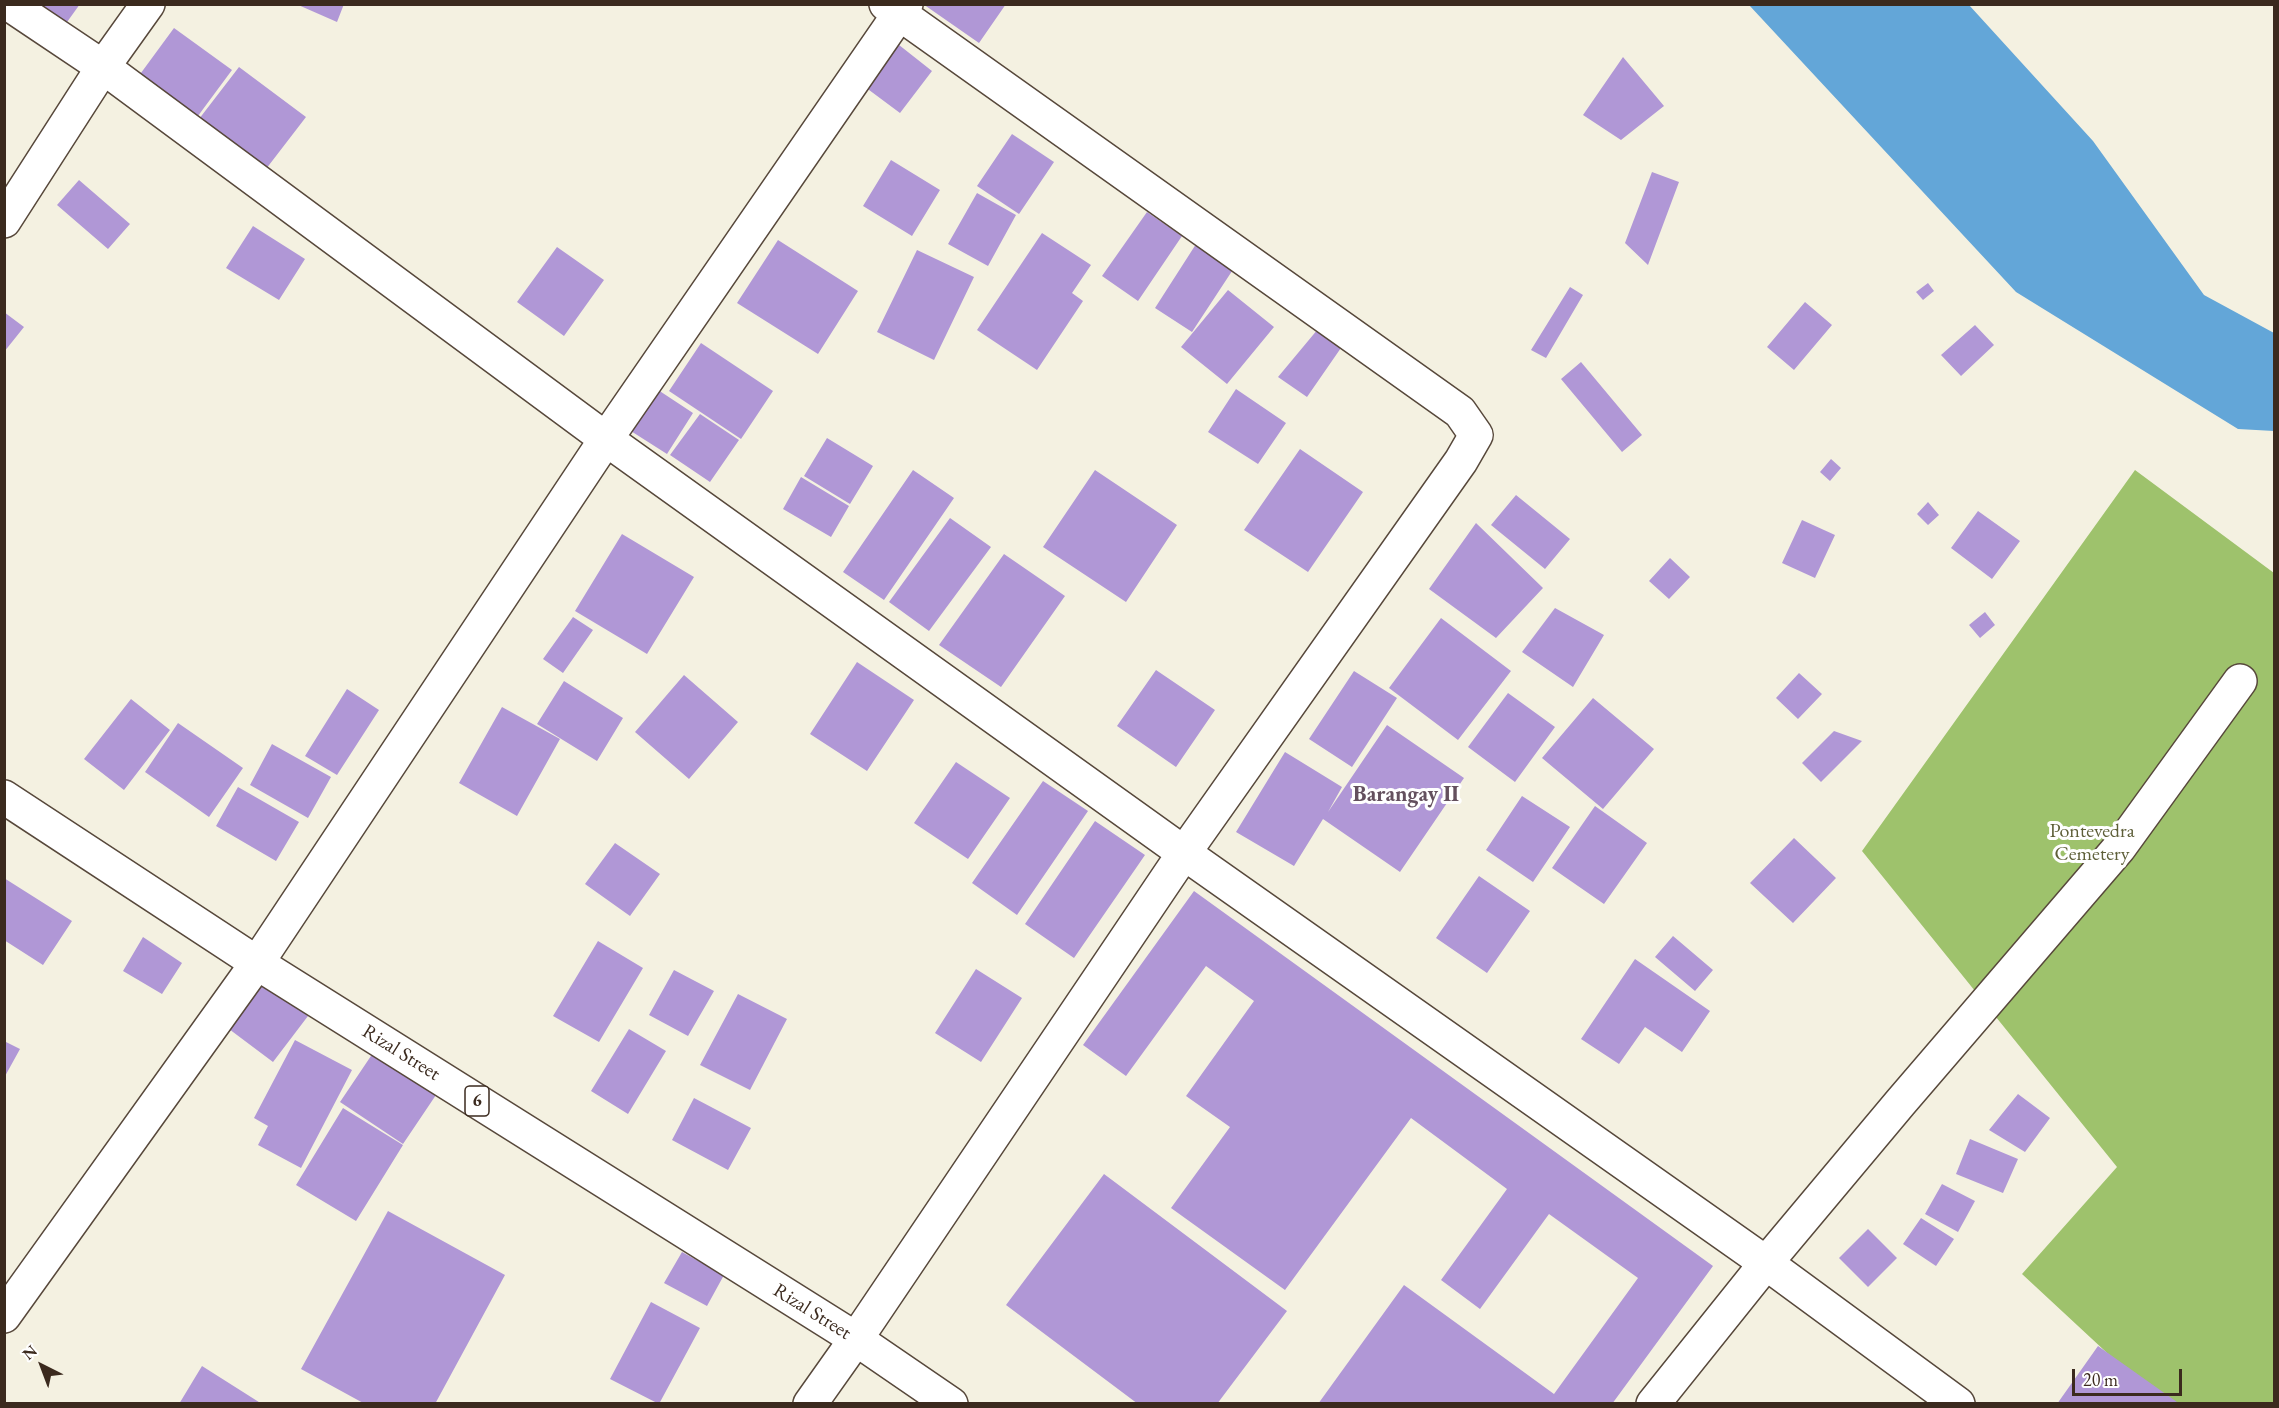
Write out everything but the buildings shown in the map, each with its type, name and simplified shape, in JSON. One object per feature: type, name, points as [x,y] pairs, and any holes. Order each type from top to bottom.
[{"type":"main road","points":[[9,4],[104,67],[606,439],[1184,853],[1766,1263],[1958,1404]]},
{"type":"main road","points":[[4,221],[104,67],[148,4]]},
{"type":"main road","points":[[4,1316],[256,963],[897,8],[1460,412],[1476,435],[1461,461],[1184,853],[810,1404]]},
{"type":"main road","points":[[1653,1404],[1766,1263],[2119,848],[2240,681]]},
{"type":"main road","name":"Rizal Street","points":[[4,797],[256,963],[856,1339],[951,1404]]},
{"type":"green space","name":"Pontevedra Cemetery","points":[[2135,470],[2274,573],[2274,1403],[2161,1403],[2022,1274],[2117,1167],[1862,851]]},
{"type":"water","points":[[1749,5],[1969,5],[2093,141],[2204,295],[2274,333],[2274,431],[2238,429],[2016,292]]},
{"type":"district","name":"Barangay Ⅱ","points":[[1406,795]]}]
